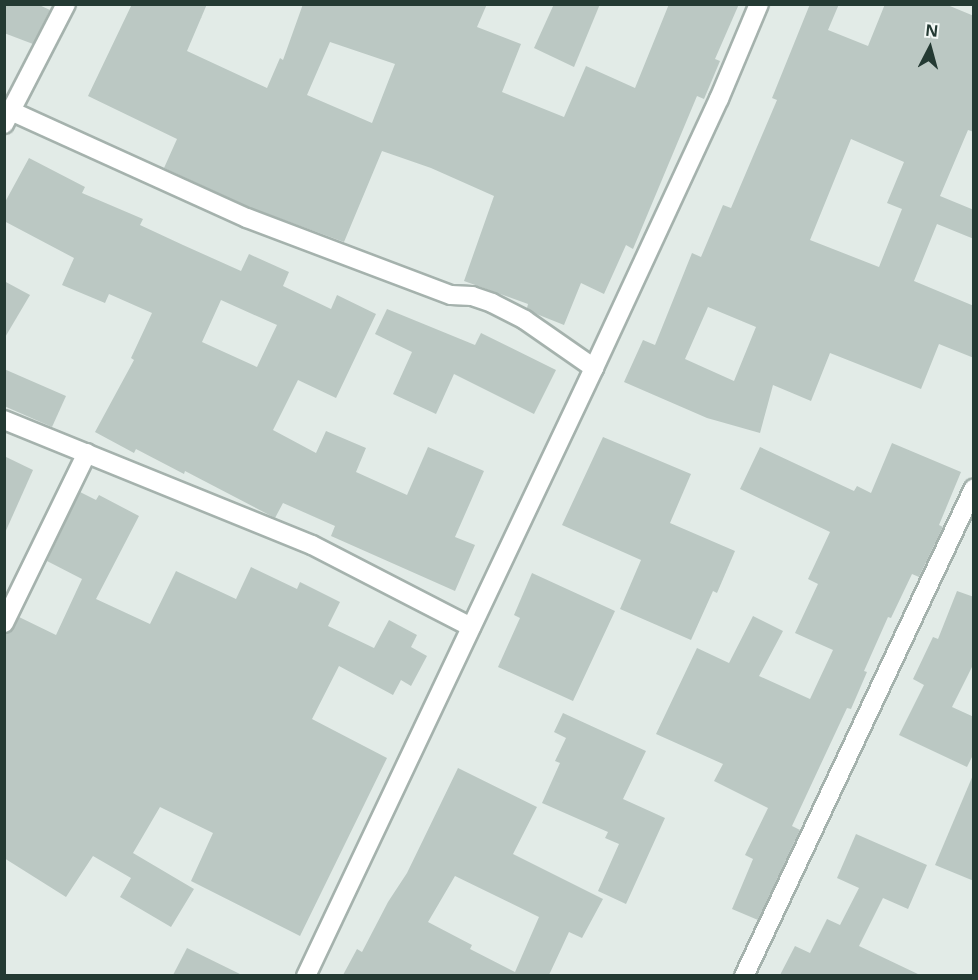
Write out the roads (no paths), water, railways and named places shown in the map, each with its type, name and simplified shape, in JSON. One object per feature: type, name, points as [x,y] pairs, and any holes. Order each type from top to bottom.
[{"type":"street","points":[[66,4],[9,118],[247,218],[451,295],[472,296],[492,303],[525,320],[594,368]]},
{"type":"street","points":[[306,975],[594,368],[719,99],[759,4]]},
{"type":"street","points":[[4,420],[312,545],[471,627]]},
{"type":"street","points":[[4,623],[87,453]]},
{"type":"street","points":[[744,975],[974,488]]}]
